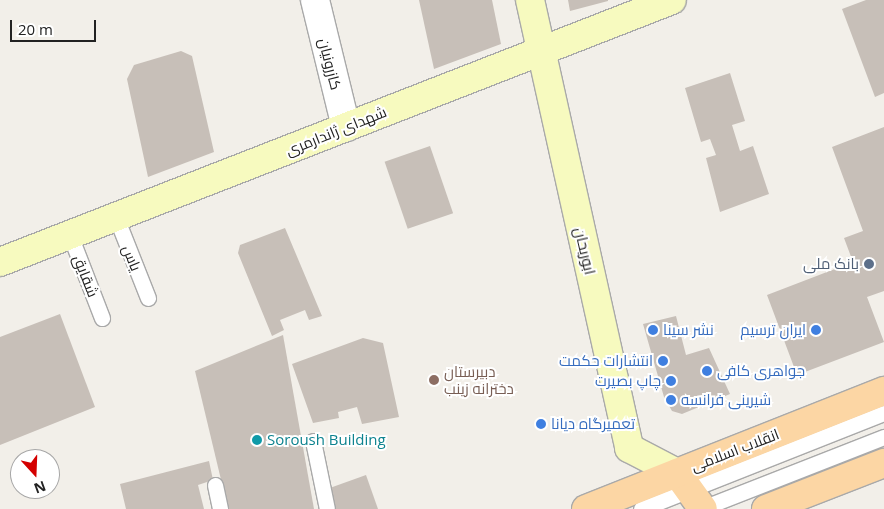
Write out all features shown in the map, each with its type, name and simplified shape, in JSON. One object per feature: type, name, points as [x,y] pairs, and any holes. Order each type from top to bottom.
[{"type":"main road","name":"انقلاب اسلامی","points":[[586,509],[694,498],[884,391]]},
{"type":"main road","points":[[766,509],[884,463]]},
{"type":"street","name":"کازرونیان","points":[[315,0],[346,127]]},
{"type":"street","name":"ابوریحان","points":[[530,0],[629,448],[694,498]]},
{"type":"street","name":"شهدای ژاندارمری","points":[[0,262],[672,0]]},
{"type":"lane","name":"یاس","points":[[116,217],[148,298]]},
{"type":"lane","name":"شقایق","points":[[70,235],[102,318]]},
{"type":"lane","points":[[694,498],[884,413]]},
{"type":"lane","points":[[641,509],[694,498],[884,437]]},
{"type":"lane","points":[[313,441],[327,509]]},
{"type":"lane","points":[[215,484],[220,509]]},
{"type":"building","points":[[419,0],[492,0],[501,44],[434,69]]},
{"type":"building","points":[[568,0],[608,0],[608,1],[570,11]]},
{"type":"building","points":[[866,0],[884,0],[884,93],[875,97],[842,9]]},
{"type":"building","points":[[181,51],[192,56],[214,152],[148,177],[127,79],[134,65]]},
{"type":"building","points":[[730,73],[745,121],[732,125],[740,151],[753,146],[769,194],[720,212],[706,158],[716,155],[710,139],[701,142],[685,88]]},
{"type":"building","points":[[884,127],[884,291],[867,297],[884,342],[797,375],[767,295],[853,262],[844,238],[863,231],[832,147]]},
{"type":"building","points":[[430,146],[453,213],[408,229],[385,162]]},
{"type":"building","points":[[285,228],[322,316],[309,320],[305,310],[280,320],[284,330],[272,336],[238,253],[240,245]]},
{"type":"building","points":[[60,314],[95,407],[0,445],[0,337]]},
{"type":"building","points":[[676,316],[686,355],[709,348],[730,394],[682,414],[672,411],[664,397],[643,324]]},
{"type":"building","name":"Soroush Building","points":[[283,335],[314,509],[228,509],[195,371]]},
{"type":"building","points":[[363,338],[383,343],[399,417],[362,424],[357,407],[338,412],[339,418],[313,423],[292,364]]},
{"type":"building","points":[[209,461],[213,480],[198,485],[204,509],[126,509],[120,484]]},
{"type":"building","points":[[366,475],[378,509],[332,509],[327,489]]},
{"type":"place","name":"بانک ملی","points":[[869,264]]},
{"type":"place","name":"نشر سینا","points":[[653,330]]},
{"type":"place","name":"ایران ترسیم","points":[[816,330]]},
{"type":"place","name":"انتشارات حکمت","points":[[663,361]]},
{"type":"place","name":"جواهری کافی","points":[[707,371]]},
{"type":"place","name":"دبیرستان دخترانه زینب","points":[[434,380]]},
{"type":"place","name":"چاپ بصیرت","points":[[671,381]]},
{"type":"place","name":"شیرینی فرانسه","points":[[671,400]]},
{"type":"place","name":"تعمیرگاه دیانا","points":[[541,424]]},
{"type":"place","name":"Soroush Building","points":[[257,440]]}]
